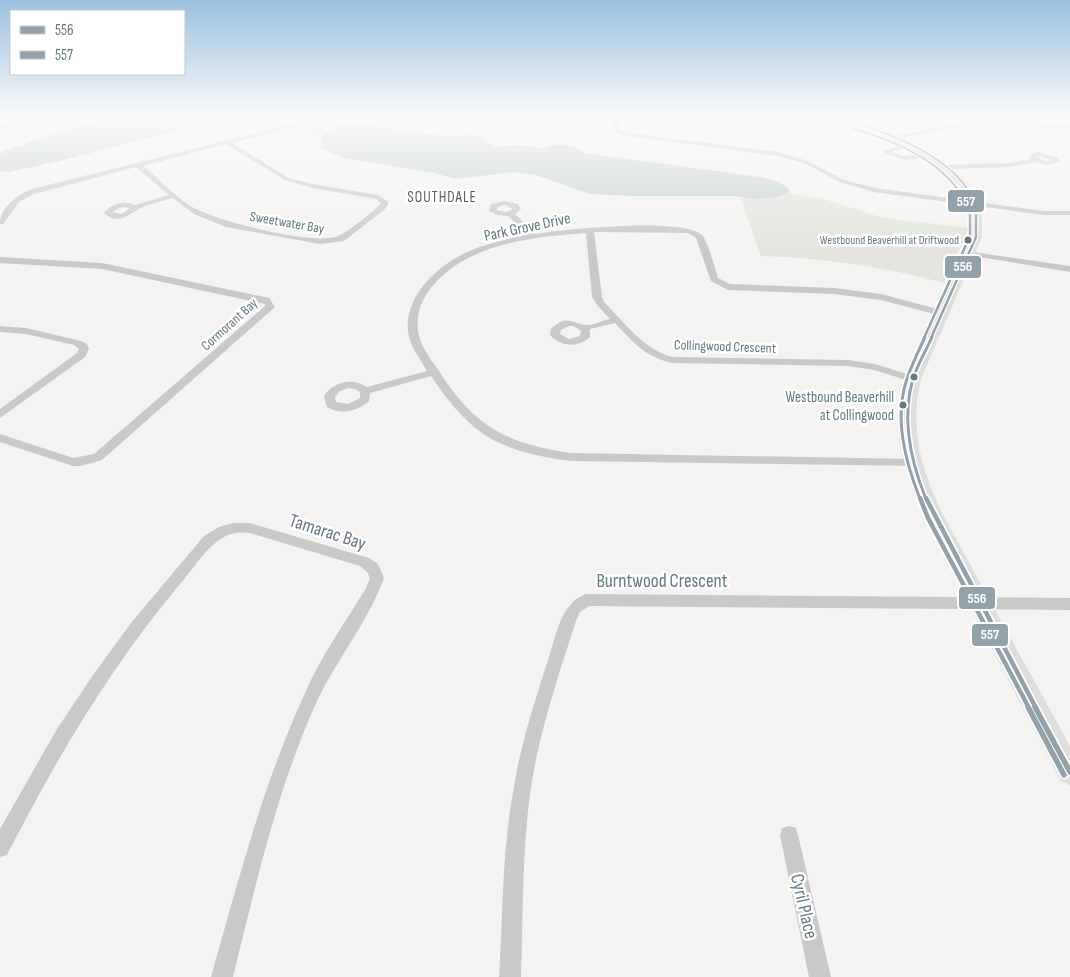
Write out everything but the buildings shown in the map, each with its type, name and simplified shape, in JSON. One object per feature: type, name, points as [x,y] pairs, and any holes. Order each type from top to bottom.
[{"type":"street","points":[[0,222],[16,200],[27,193],[151,162]]},
{"type":"street","name":"Sweetwater Bay","points":[[138,165],[173,196],[197,212],[229,225],[326,242],[336,242],[346,237],[382,207],[384,202],[383,199],[378,197],[287,180],[258,162]]},
{"type":"street","points":[[805,162],[842,181],[874,190],[1044,213],[1070,213]]},
{"type":"street","points":[[938,162],[966,188],[975,204],[979,225],[976,236],[913,379],[908,397],[906,421],[912,463],[924,496],[1070,772]]},
{"type":"street","points":[[946,167],[1009,165],[1028,162]]},
{"type":"street","points":[[135,207],[173,196]]},
{"type":"street","points":[[510,214],[533,236]]},
{"type":"street","name":"Park Grove Drive","points":[[912,463],[571,457],[547,454],[509,442],[482,428],[456,405],[414,338],[413,318],[416,305],[422,295],[442,272],[471,254],[489,247],[533,236],[572,230],[681,231],[695,234],[700,237],[714,279],[728,287],[834,290],[896,301],[942,313]]},
{"type":"street","name":"Collingwood Crescent","points":[[590,230],[597,297],[600,303],[646,349],[660,357],[674,360],[848,363],[875,367],[913,379]]},
{"type":"street","points":[[968,254],[1070,269]]},
{"type":"street","name":"Cormorant Bay","points":[[0,260],[119,269],[260,299],[269,303],[270,307],[113,446],[98,457],[81,462],[73,462],[0,438]]},
{"type":"street","points":[[584,328],[616,320]]},
{"type":"street","points":[[0,329],[26,331],[77,343],[84,349],[81,355],[0,414]]},
{"type":"street","points":[[365,391],[434,372]]},
{"type":"street","name":"Tamarac Bay","points":[[0,848],[18,813],[85,701],[136,628],[209,540],[222,530],[234,526],[250,528],[364,562],[373,568],[376,578],[372,591],[311,698],[290,749],[270,806],[222,977]]},
{"type":"street","name":"Burntwood Crescent","points":[[510,977],[518,818],[527,762],[541,706],[569,620],[575,608],[586,600],[1070,604]]},
{"type":"street","name":"Cyril Place","points":[[789,835],[820,977]]},
{"type":"shaded area","points":[[0,162],[56,162],[9,172],[0,171]]},
{"type":"shaded area","points":[[365,162],[648,162],[765,178],[779,182],[789,189],[789,193],[757,199],[732,196],[590,194],[536,175],[514,172],[455,179],[435,173]]},
{"type":"shaded area","points":[[789,193],[820,198],[884,218],[969,228],[944,283],[854,264],[761,256],[740,197],[775,197]]},
{"type":"transit line","name":"557","points":[[928,162],[950,178],[962,194],[970,212],[970,236],[907,377],[902,414],[904,449],[908,466],[928,518],[1064,775]]},
{"type":"transit line","name":"556","points":[[939,162],[958,178],[971,195],[977,214],[976,237],[913,379],[908,415],[914,465],[933,515],[1070,772]]},
{"type":"place","name":"Westbound Beaverhill at Driftwood","points":[[968,240]]},
{"type":"place","name":"Westbound Beaverhill at Collingwood","points":[[903,405]]},
{"type":"district","name":"SOUTHDALE","points":[[442,197]]}]
